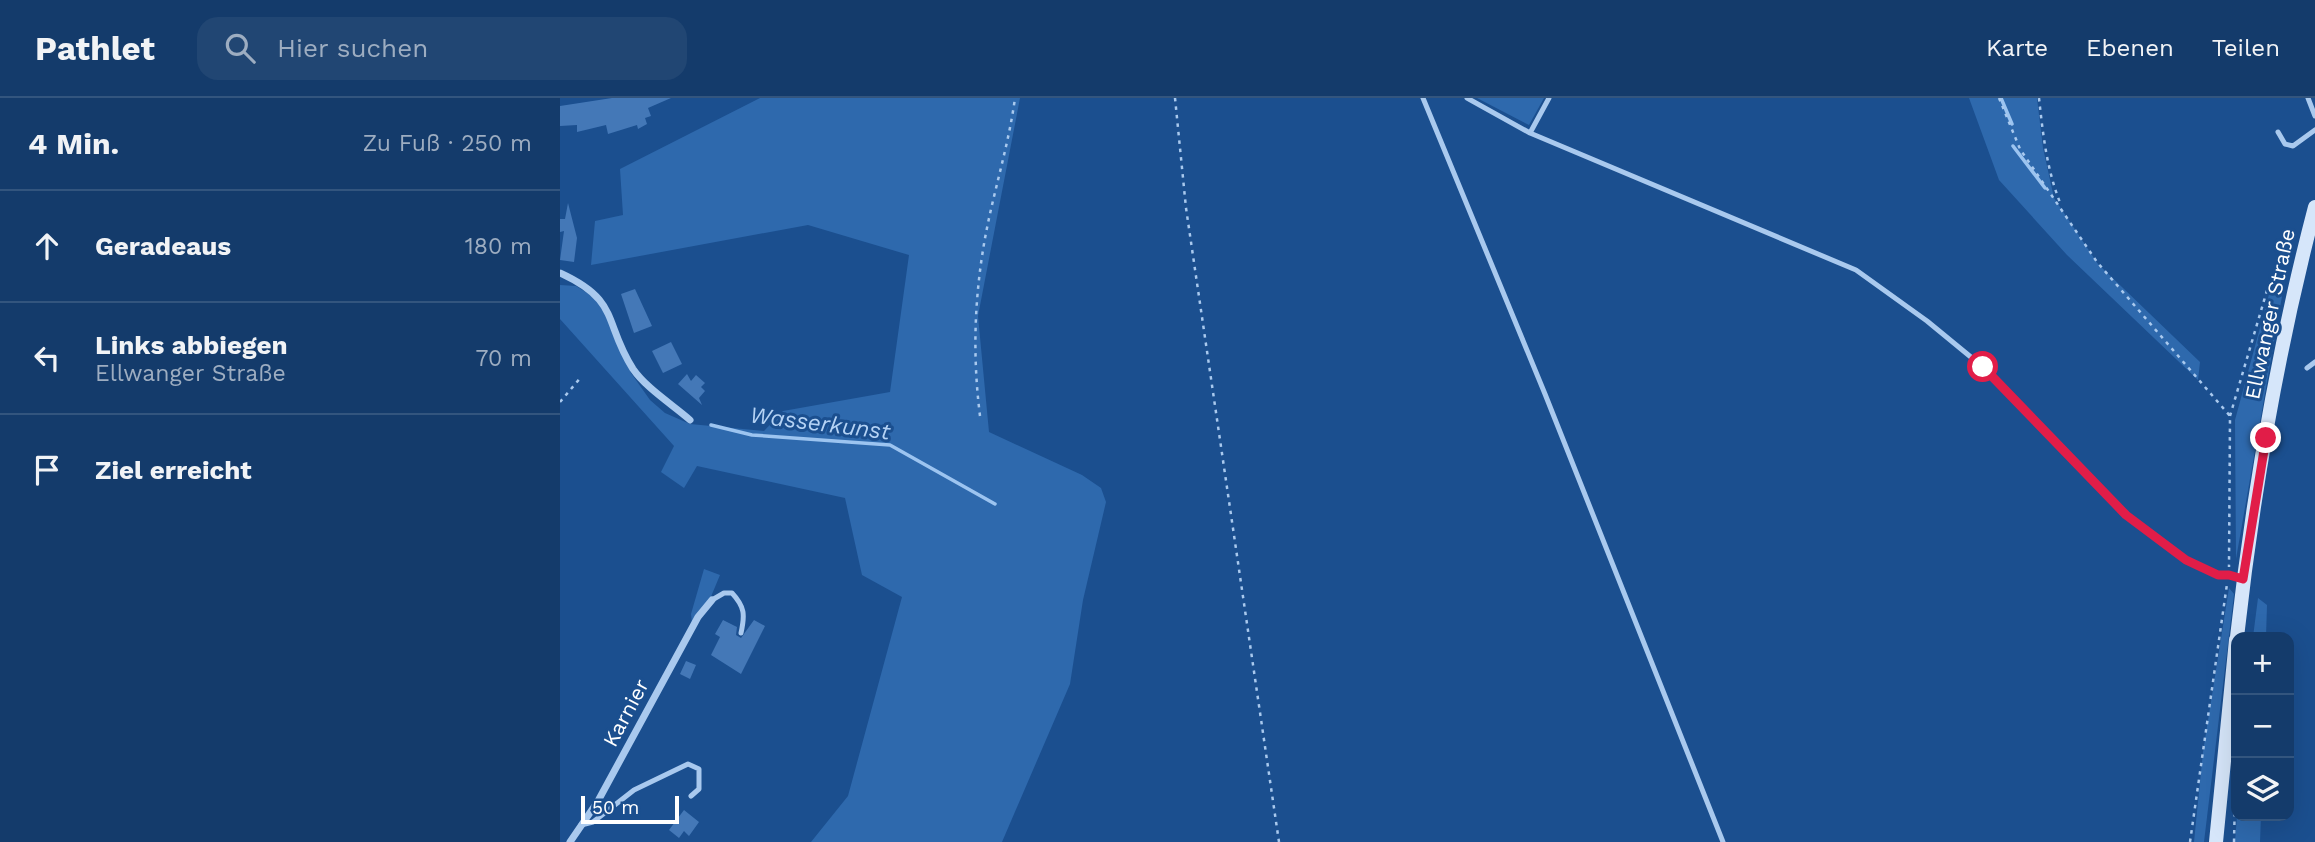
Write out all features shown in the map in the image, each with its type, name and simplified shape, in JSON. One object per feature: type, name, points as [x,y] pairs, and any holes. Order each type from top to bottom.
[{"type":"main road","name":"Ellwanger Straße","points":[[2236,632],[2236,577],[2292,300],[2315,207]]},
{"type":"main road","name":"Ellwanger Straße","points":[[2216,842],[2231,689]]},
{"type":"street","points":[[560,273],[585,285],[601,299],[634,370],[690,420]]},
{"type":"street","name":"Karnier","points":[[570,842],[598,801],[698,617],[712,600]]},
{"type":"lane","points":[[1423,98],[1545,394],[1723,842]]},
{"type":"lane","points":[[1467,98],[1530,133],[1856,271],[1927,321],[1983,367],[2126,515],[2186,560],[2218,575],[2236,577]]},
{"type":"lane","points":[[1530,133],[1549,98]]},
{"type":"lane","points":[[2308,98],[2315,116]]},
{"type":"lane","points":[[2278,132],[2285,144],[2293,146],[2315,130]]},
{"type":"lane","points":[[2306,368],[2315,362]]},
{"type":"lane","points":[[712,600],[724,593],[732,593],[745,614],[741,633]]},
{"type":"lane","points":[[581,825],[593,822],[634,790],[688,764],[699,769],[701,777],[699,789],[691,796]]},
{"type":"path","points":[[980,416],[974,369],[975,315],[983,248],[1000,180],[1015,98]]},
{"type":"path","points":[[1175,98],[1186,208],[1279,842]]},
{"type":"path","points":[[1999,98],[2020,149],[2097,262],[2230,416]]},
{"type":"path","points":[[2039,98],[2053,186],[2064,212]]},
{"type":"path","points":[[2190,842],[2236,577],[2230,416],[2273,270]]},
{"type":"path","points":[[560,402],[582,376]]},
{"type":"path","points":[[2234,842],[2235,821]]},
{"type":"shaded area","points":[[760,98],[1020,98],[978,316],[989,432],[1082,475],[1101,488],[1106,502],[1083,600],[1070,684],[1002,842],[811,842],[848,796],[902,597],[862,575],[845,498],[697,466],[684,488],[661,472],[674,446],[560,319],[560,285],[576,286],[600,301],[631,373],[650,400],[665,413],[690,424],[764,431],[783,411],[890,392],[909,255],[808,225],[591,265],[595,221],[623,215],[620,169]]},
{"type":"shaded area","points":[[1477,98],[1544,98],[1529,125]]},
{"type":"shaded area","points":[[1969,98],[2037,98],[2043,148],[2054,198],[2098,264],[2200,362],[2198,380],[2067,255],[1999,180]]},
{"type":"shaded area","points":[[2274,276],[2285,279],[2236,559],[2235,420]]},
{"type":"shaded area","points":[[704,569],[720,575],[710,599],[692,623],[691,614]]},
{"type":"shaded area","points":[[2229,588],[2234,594],[2204,842],[2194,842],[2203,752]]},
{"type":"shaded area","points":[[2258,598],[2267,605],[2266,632],[2254,632]]},
{"type":"shaded area","points":[[2237,821],[2261,821],[2260,842],[2235,842]]},
{"type":"building","points":[[612,98],[671,98],[648,108],[651,116],[645,118],[647,124],[638,129],[637,125],[608,134],[606,125],[577,132],[577,125],[560,126],[560,106]]},
{"type":"building","points":[[568,203],[577,238],[574,262],[560,260],[564,231],[560,232],[560,219],[565,219]]},
{"type":"building","points":[[635,289],[652,326],[634,333],[621,294]]},
{"type":"building","points":[[671,342],[682,364],[663,373],[652,351]]},
{"type":"building","points":[[687,374],[691,381],[696,375],[705,383],[701,387],[705,391],[699,398],[702,405],[678,384]]},
{"type":"building","points":[[723,620],[737,627],[736,635],[741,638],[754,620],[765,626],[741,674],[711,655],[720,637],[715,634]]},
{"type":"building","points":[[686,661],[696,665],[690,679],[680,674]]},
{"type":"building","points":[[684,810],[699,822],[689,836],[684,831],[679,838],[669,830]]},
{"type":"waterway","points":[[2001,98],[2012,124]]},
{"type":"waterway","points":[[2013,146],[2045,188]]},
{"type":"waterway","name":"Wasserkunst","points":[[711,425],[752,435],[890,445],[995,504]]},
{"type":"route","points":[[1983,367],[2126,515],[2186,560],[2218,575],[2243,579],[2266,438]]}]
